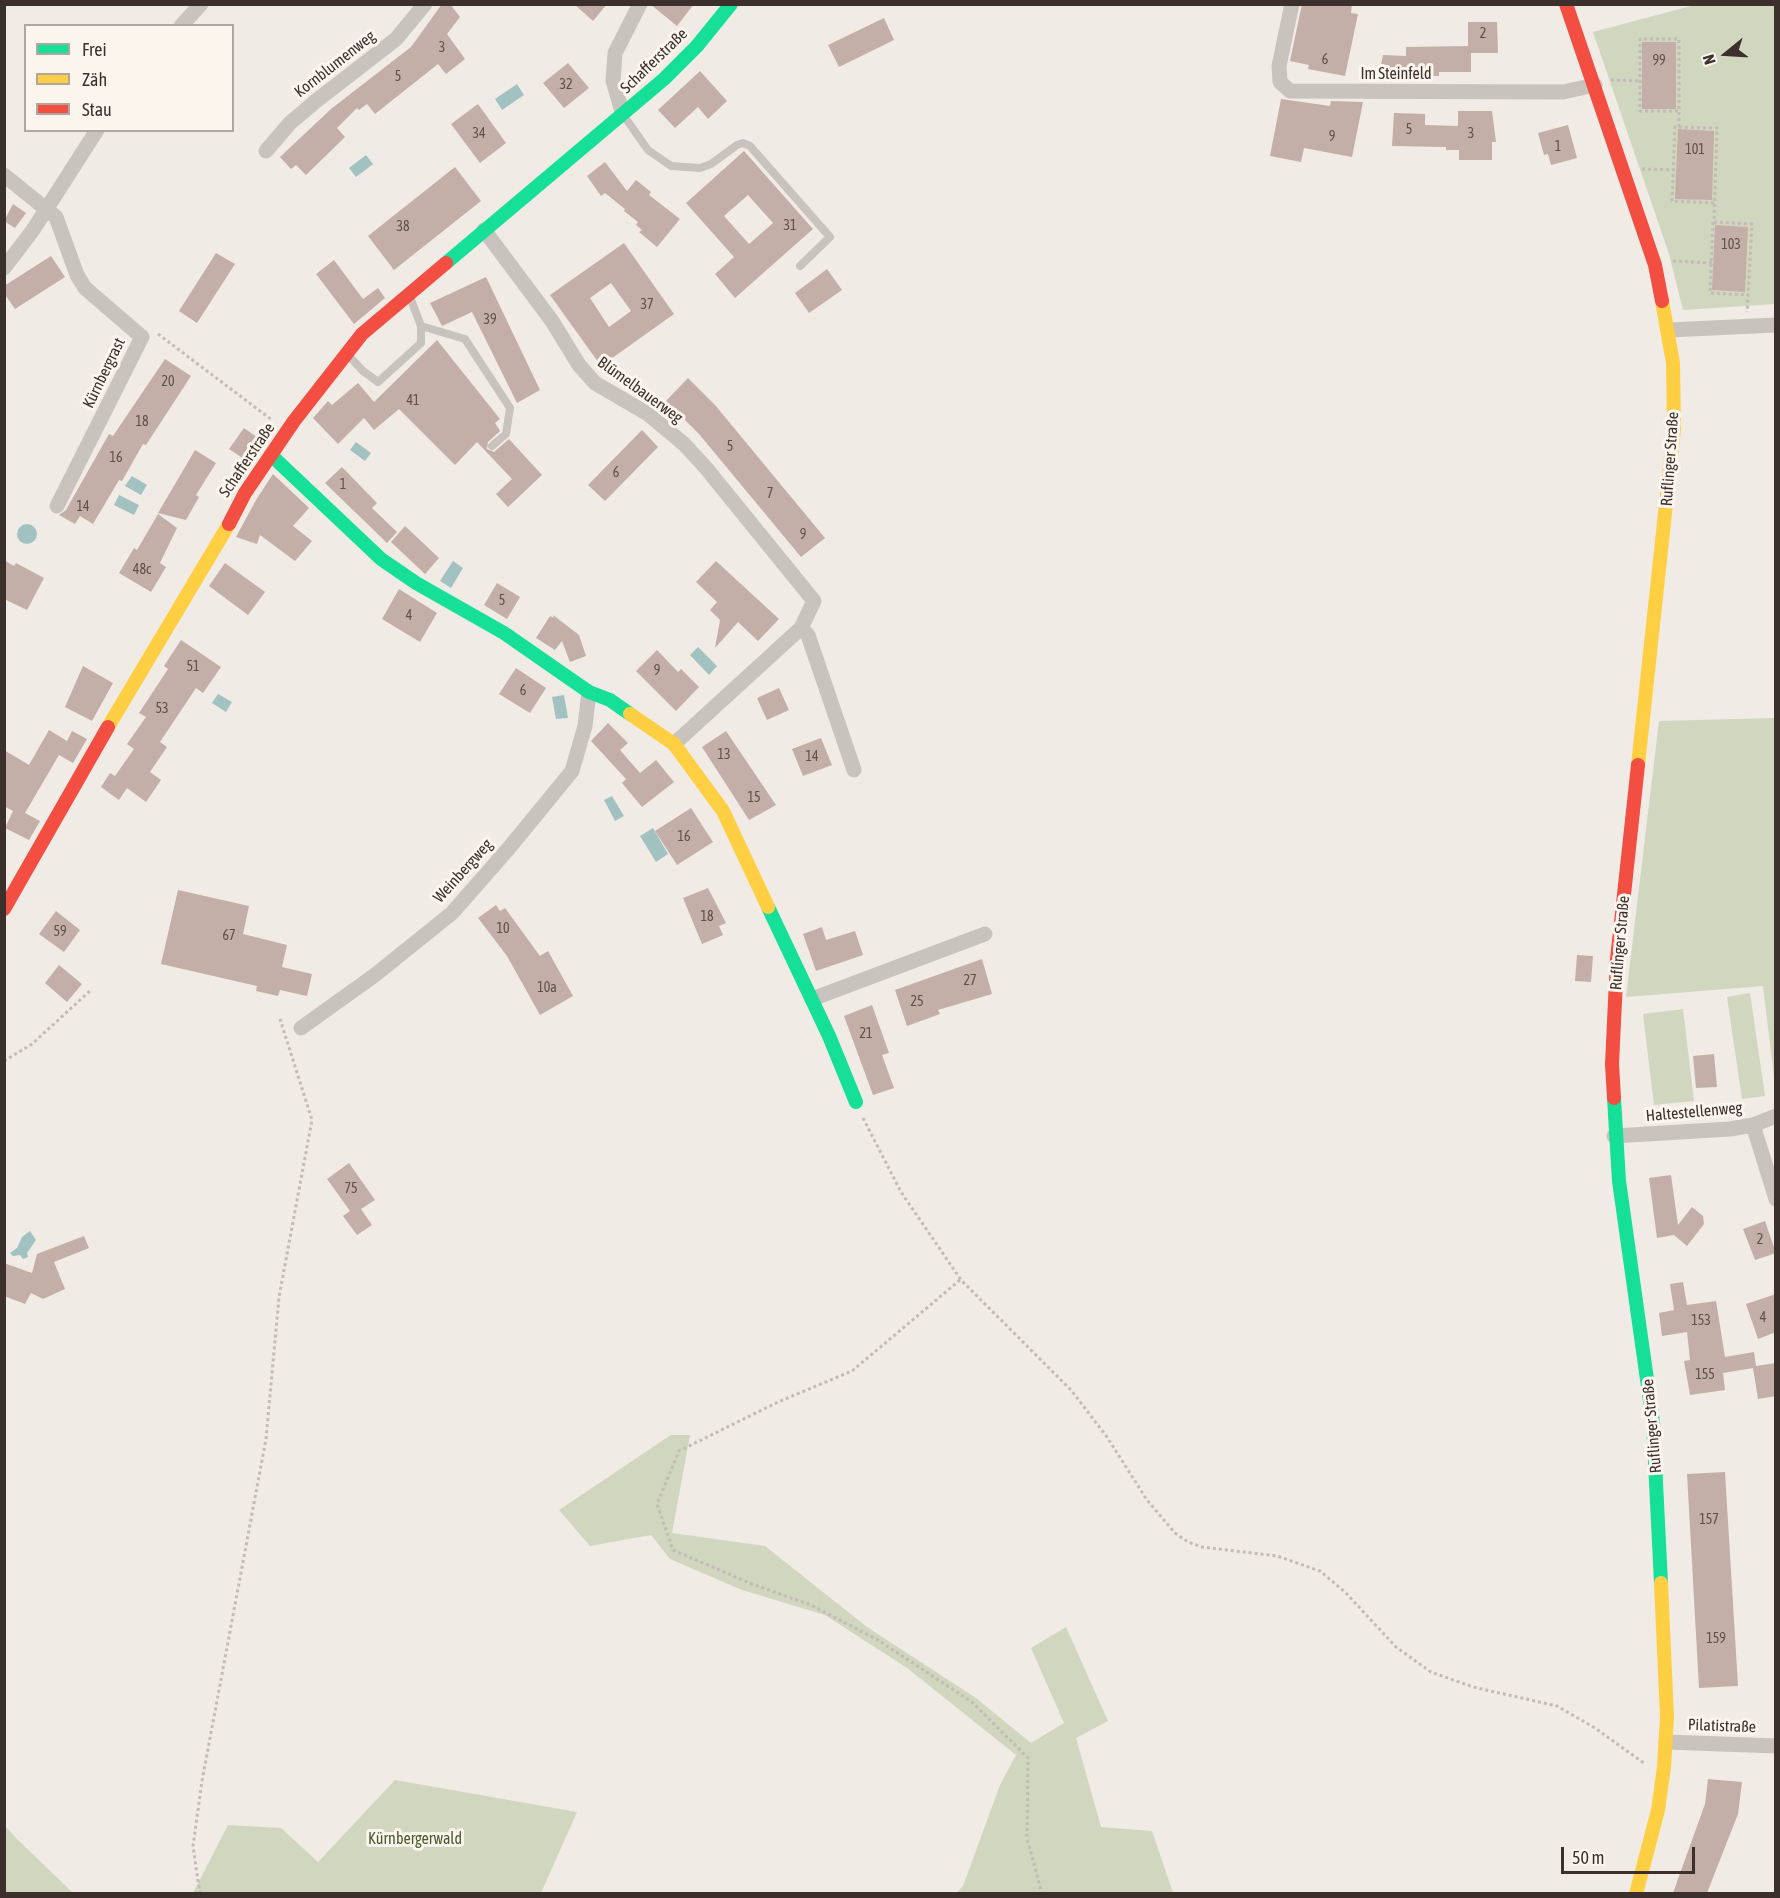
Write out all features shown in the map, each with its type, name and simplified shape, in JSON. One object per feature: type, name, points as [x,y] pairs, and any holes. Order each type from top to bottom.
[{"type":"street","points":[[184,24],[201,4]]},
{"type":"street","name":"Kornblumenweg","points":[[266,151],[290,123],[396,39],[426,4]]},
{"type":"street","name":"Schafferstraße","points":[[623,114],[613,81],[615,54],[640,4]]},
{"type":"street","name":"Schafferstraße","points":[[4,909],[147,660],[216,549],[245,493],[287,432],[347,354],[376,320],[623,114],[697,46],[730,4]]},
{"type":"street","name":"Im Steinfeld","points":[[1292,4],[1279,66],[1280,82],[1290,91],[1563,92],[1600,82]]},
{"type":"street","name":"Ruflinger Straße","points":[[1566,4],[1600,82],[1655,265],[1669,330],[1673,363],[1674,429],[1616,976],[1612,1064],[1614,1136],[1653,1422],[1663,1609],[1666,1742],[1664,1767],[1650,1848],[1636,1893]]},
{"type":"street","points":[[4,268],[47,208],[96,132]]},
{"type":"street","points":[[4,175],[47,208]]},
{"type":"street","name":"Kürnbergrast","points":[[47,208],[56,217],[77,275],[85,288],[142,337],[57,506]]},
{"type":"street","name":"Blümelbauerweg","points":[[484,230],[552,321],[579,365],[595,383],[648,414],[684,444],[791,570],[814,601],[801,628],[674,744]]},
{"type":"street","points":[[1669,330],[1776,325]]},
{"type":"street","points":[[271,455],[381,559],[416,583],[504,633],[589,692],[610,699],[674,744],[723,812],[738,838],[812,999],[856,1102]]},
{"type":"street","points":[[801,628],[808,635],[854,770]]},
{"type":"street","name":"Weinbergweg","points":[[301,1028],[375,975],[452,913],[509,848],[572,771],[585,726],[589,692]]},
{"type":"street","points":[[812,999],[985,934]]},
{"type":"street","name":"Haltestellenweg","points":[[1614,1136],[1730,1129],[1753,1125],[1776,1116]]},
{"type":"street","points":[[1753,1125],[1776,1199]]},
{"type":"street","name":"Pilatistraße","points":[[1666,1742],[1776,1746]]},
{"type":"lane","points":[[623,114],[648,150],[671,166],[700,168],[711,164],[737,145],[743,143],[750,146],[830,237],[800,266]]},
{"type":"lane","points":[[347,354],[363,371],[378,382],[421,343],[421,326],[409,293]]},
{"type":"lane","points":[[421,326],[465,339],[510,408],[506,434],[492,446]]},
{"type":"path","points":[[1678,111],[1640,111],[1640,39],[1679,39],[1678,127],[1675,127],[1672,201],[1714,203]]},
{"type":"path","points":[[1600,82],[1641,81]]},
{"type":"path","points":[[1678,127],[1717,128],[1710,293],[1748,295]]},
{"type":"path","points":[[1635,169],[1675,170]]},
{"type":"path","points":[[1714,222],[1752,224],[1746,326]]},
{"type":"path","points":[[1666,261],[1712,263]]},
{"type":"path","points":[[142,337],[157,333],[287,432]]},
{"type":"path","points":[[4,1061],[32,1044],[92,989]]},
{"type":"path","points":[[200,1893],[192,1846],[266,1439],[279,1296],[312,1120],[280,1018]]},
{"type":"path","points":[[856,1102],[901,1192],[961,1280],[1071,1390],[1107,1437],[1147,1500],[1175,1533],[1188,1542],[1202,1547],[1277,1556],[1320,1571],[1345,1592],[1396,1647],[1431,1671],[1473,1688],[1557,1706],[1595,1728],[1646,1764],[1664,1767]]},
{"type":"path","points":[[961,1280],[852,1371],[778,1402],[679,1451],[657,1504],[673,1550],[752,1584],[811,1605],[878,1640],[972,1702],[1028,1758],[1027,1838],[1042,1893]]},
{"type":"green space","points":[[1695,5],[1775,5],[1775,304],[1683,310],[1669,254],[1593,32]]},
{"type":"green space","points":[[1775,718],[1775,1085],[1763,986],[1626,997],[1659,721]]},
{"type":"green space","points":[[1750,993],[1765,1096],[1742,1099],[1727,997]]},
{"type":"green space","points":[[1683,1009],[1694,1101],[1654,1105],[1643,1014]]},
{"type":"green space","points":[[671,1435],[690,1435],[672,1533],[765,1546],[867,1627],[976,1698],[1031,1743],[1064,1723],[1031,1648],[1066,1627],[1108,1721],[1076,1738],[1101,1827],[1152,1831],[1173,1893],[956,1893],[963,1886],[1000,1785],[1016,1755],[907,1668],[825,1615],[742,1590],[670,1559],[651,1535],[590,1546],[559,1510]]},
{"type":"green space","name":"Kürnbergerwald","points":[[395,1780],[577,1812],[541,1893],[193,1893],[228,1825],[281,1828],[318,1862]]},
{"type":"green space","points":[[5,1826],[17,1839],[73,1893],[5,1893]]},
{"type":"water","points":[[517,84],[524,95],[502,110],[495,99]]},
{"type":"water","points":[[366,155],[373,164],[356,177],[349,168]]},
{"type":"water","points":[[356,442],[371,453],[365,461],[350,450]]},
{"type":"water","points":[[132,476],[147,485],[141,495],[125,486]]},
{"type":"water","points":[[119,495],[139,505],[134,515],[114,505]]},
{"type":"water","points":[[27,524],[34,527],[37,534],[34,541],[27,544],[20,541],[17,534],[20,527]]},
{"type":"water","points":[[453,561],[463,568],[451,588],[440,581]]},
{"type":"water","points":[[698,647],[717,666],[709,675],[690,655]]},
{"type":"water","points":[[218,694],[232,702],[226,712],[212,703]]},
{"type":"water","points":[[564,695],[568,718],[556,719],[552,697]]},
{"type":"water","points":[[612,796],[624,816],[615,821],[604,800]]},
{"type":"water","points":[[653,828],[668,854],[656,862],[640,836]]},
{"type":"water","points":[[30,1231],[36,1240],[27,1253],[28,1257],[23,1259],[20,1255],[13,1256],[10,1253],[17,1248],[22,1237]]},
{"type":"building","points":[[442,4],[450,4],[460,17],[447,34],[465,59],[446,74],[438,64],[375,114],[367,104],[359,110],[357,108],[337,128],[345,137],[306,175],[296,165],[291,169],[280,157],[331,109],[411,47]]},
{"type":"building","points":[[574,4],[607,4],[593,21]]},
{"type":"building","points":[[650,4],[694,4],[677,26]]},
{"type":"building","points":[[1302,4],[1352,4],[1351,13],[1358,14],[1345,76],[1308,69],[1309,65],[1290,61]]},
{"type":"building","points":[[884,18],[894,40],[839,67],[828,45]]},
{"type":"building","points":[[1468,22],[1497,22],[1498,53],[1471,53],[1471,72],[1439,72],[1439,76],[1379,75],[1383,55],[1406,56],[1406,47],[1468,46]]},
{"type":"building","points":[[1642,42],[1676,42],[1676,109],[1642,109]]},
{"type":"building","points":[[568,63],[589,88],[564,108],[543,83]]},
{"type":"building","points":[[700,71],[727,101],[708,119],[698,107],[675,128],[658,110]]},
{"type":"building","points":[[1281,99],[1330,106],[1331,101],[1363,102],[1352,157],[1304,148],[1301,162],[1270,156]]},
{"type":"building","points":[[478,104],[506,143],[480,163],[451,124]]},
{"type":"building","points":[[1458,111],[1492,111],[1496,142],[1492,142],[1492,160],[1459,160],[1459,150],[1446,150],[1446,147],[1392,146],[1394,113],[1425,114],[1425,125],[1458,126]]},
{"type":"building","points":[[1568,125],[1577,158],[1551,165],[1548,154],[1544,155],[1538,133]]},
{"type":"building","points":[[1678,129],[1714,131],[1712,200],[1675,199]]},
{"type":"building","points":[[744,151],[813,229],[735,298],[715,274],[734,257],[686,203]],"holes":[[[748,195],[773,223],[749,244],[724,216]]]},
{"type":"building","points":[[605,162],[627,191],[636,180],[651,192],[649,195],[680,219],[657,247],[639,232],[642,230],[636,225],[638,222],[624,211],[625,209],[605,193],[601,196],[587,176]]},
{"type":"building","points":[[455,167],[481,201],[394,270],[368,236]]},
{"type":"building","points":[[13,204],[26,213],[15,228],[4,221]]},
{"type":"building","points":[[1715,225],[1748,227],[1745,292],[1712,290]]},
{"type":"building","points":[[624,243],[674,314],[601,366],[550,295]],"holes":[[[611,283],[631,311],[609,327],[590,298]]]},
{"type":"building","points":[[216,253],[235,264],[197,323],[179,311]]},
{"type":"building","points":[[51,256],[65,277],[15,309],[4,293],[4,286]]},
{"type":"building","points":[[334,260],[363,299],[378,288],[385,298],[354,324],[316,274]]},
{"type":"building","points":[[827,269],[842,290],[809,313],[795,293]]},
{"type":"building","points":[[486,277],[540,390],[517,403],[472,312],[442,326],[430,303]]},
{"type":"building","points":[[437,340],[500,419],[495,423],[500,431],[488,442],[487,449],[494,452],[509,439],[542,475],[508,507],[496,494],[512,479],[477,442],[455,465],[399,409],[374,430],[364,418],[338,444],[313,418],[328,401],[332,405],[358,383],[374,402]]},
{"type":"building","points":[[165,359],[191,376],[146,445],[143,444],[122,481],[119,480],[93,524],[80,516],[75,524],[59,515],[66,510],[109,434],[113,436]]},
{"type":"building","points":[[688,378],[715,405],[825,538],[801,557],[699,434],[666,401]]},
{"type":"building","points":[[244,428],[264,442],[250,463],[229,449]]},
{"type":"building","points":[[642,430],[658,447],[605,501],[588,485]]},
{"type":"building","points":[[195,450],[216,463],[196,495],[199,497],[186,520],[158,513]]},
{"type":"building","points":[[342,467],[377,503],[372,508],[397,532],[387,543],[325,483]]},
{"type":"building","points":[[273,474],[309,508],[293,526],[312,541],[295,561],[260,535],[257,544],[236,537]]},
{"type":"building","points":[[158,514],[177,528],[160,563],[166,567],[151,592],[119,573],[134,548],[137,550]]},
{"type":"building","points":[[405,526],[439,558],[425,574],[391,542]]},
{"type":"building","points":[[4,560],[14,566],[16,563],[44,578],[27,610],[4,599]]},
{"type":"building","points":[[716,561],[779,619],[758,641],[738,622],[715,648],[720,620],[710,610],[717,602],[696,582]]},
{"type":"building","points":[[225,563],[265,592],[248,615],[209,586]]},
{"type":"building","points":[[497,583],[520,597],[507,619],[484,605]]},
{"type":"building","points":[[399,589],[437,613],[420,642],[382,619]]},
{"type":"building","points":[[553,615],[579,635],[586,656],[570,662],[562,641],[555,650],[536,638],[550,616],[554,618]]},
{"type":"building","points":[[181,640],[221,667],[203,693],[196,688],[160,742],[167,747],[150,772],[161,780],[146,802],[127,788],[119,800],[101,787],[110,773],[115,776],[134,749],[127,744],[146,717],[139,713],[168,669],[164,666]]},
{"type":"building","points":[[657,650],[678,672],[681,669],[699,687],[676,711],[636,671]]},
{"type":"building","points":[[83,666],[113,683],[92,721],[65,707]]},
{"type":"building","points":[[516,668],[546,688],[530,713],[499,694]]},
{"type":"building","points":[[779,688],[789,710],[767,720],[757,698]]},
{"type":"building","points":[[608,723],[628,743],[620,750],[640,773],[656,760],[674,782],[642,807],[622,783],[626,779],[591,741]]},
{"type":"building","points":[[49,730],[67,741],[72,731],[87,739],[73,763],[59,755],[25,813],[40,821],[29,840],[5,828],[13,811],[4,806],[4,750],[29,765]]},
{"type":"building","points":[[726,731],[776,805],[749,820],[702,747]]},
{"type":"building","points":[[821,738],[832,765],[803,776],[792,749]]},
{"type":"building","points":[[691,808],[713,842],[677,865],[655,831]]},
{"type":"building","points":[[708,888],[726,923],[719,926],[723,935],[702,944],[683,898]]},
{"type":"building","points":[[178,890],[249,906],[243,934],[287,945],[282,967],[312,974],[307,996],[280,990],[278,996],[256,991],[257,986],[161,964]]},
{"type":"building","points":[[496,905],[500,911],[505,908],[540,956],[548,951],[573,996],[540,1015],[507,956],[478,918]]},
{"type":"building","points":[[56,911],[80,930],[64,952],[39,934]]},
{"type":"building","points":[[822,927],[826,940],[855,931],[863,955],[816,971],[803,934]]},
{"type":"building","points":[[1577,955],[1593,956],[1591,982],[1575,981]]},
{"type":"building","points":[[982,959],[992,994],[938,1010],[940,1014],[907,1026],[895,990]]},
{"type":"building","points":[[59,965],[82,984],[67,1002],[45,983]]},
{"type":"building","points":[[872,1005],[889,1053],[882,1055],[894,1088],[873,1095],[844,1016]]},
{"type":"building","points":[[1714,1054],[1717,1087],[1696,1088],[1693,1056]]},
{"type":"building","points":[[349,1163],[375,1200],[361,1209],[372,1225],[357,1235],[343,1216],[350,1211],[327,1179]]},
{"type":"building","points":[[1671,1175],[1678,1225],[1692,1207],[1703,1216],[1704,1224],[1687,1246],[1674,1235],[1657,1238],[1649,1178]]},
{"type":"building","points":[[1765,1221],[1776,1253],[1755,1260],[1743,1229]]},
{"type":"building","points":[[84,1236],[89,1248],[54,1262],[65,1289],[43,1299],[31,1293],[25,1304],[4,1296],[4,1263],[32,1273],[37,1254]]},
{"type":"building","points":[[1683,1282],[1687,1305],[1716,1301],[1725,1357],[1754,1352],[1756,1366],[1776,1363],[1776,1396],[1758,1399],[1753,1368],[1723,1373],[1725,1390],[1690,1395],[1684,1361],[1690,1360],[1687,1332],[1662,1336],[1659,1313],[1674,1310],[1670,1284]]},
{"type":"building","points":[[1776,1294],[1776,1332],[1758,1339],[1746,1304]]},
{"type":"building","points":[[1725,1472],[1738,1686],[1699,1688],[1687,1474]]},
{"type":"building","points":[[1708,1779],[1742,1782],[1738,1814],[1707,1893],[1673,1893],[1705,1804]]},
{"type":"traffic: fast","points":[[446,263],[664,79],[697,46],[731,4]]},
{"type":"traffic: fast","points":[[271,455],[381,559],[416,583],[504,633],[589,692],[610,700],[630,714]]},
{"type":"traffic: fast","points":[[768,907],[829,1036],[856,1102]]},
{"type":"traffic: fast","points":[[1614,1098],[1619,1181],[1653,1422],[1661,1583]]},
{"type":"traffic: slow","points":[[1638,765],[1674,429],[1673,363],[1662,301]]},
{"type":"traffic: slow","points":[[108,727],[229,524]]},
{"type":"traffic: slow","points":[[630,714],[674,744],[723,811],[768,907]]},
{"type":"traffic: slow","points":[[1636,1894],[1658,1810],[1664,1767],[1667,1717],[1661,1583]]},
{"type":"traffic: jam","points":[[1566,4],[1655,265],[1662,301]]},
{"type":"traffic: jam","points":[[229,524],[245,493],[294,421],[362,334],[446,263]]},
{"type":"traffic: jam","points":[[4,909],[108,727]]},
{"type":"traffic: jam","points":[[1614,1098],[1612,1064],[1617,959],[1638,765]]}]
